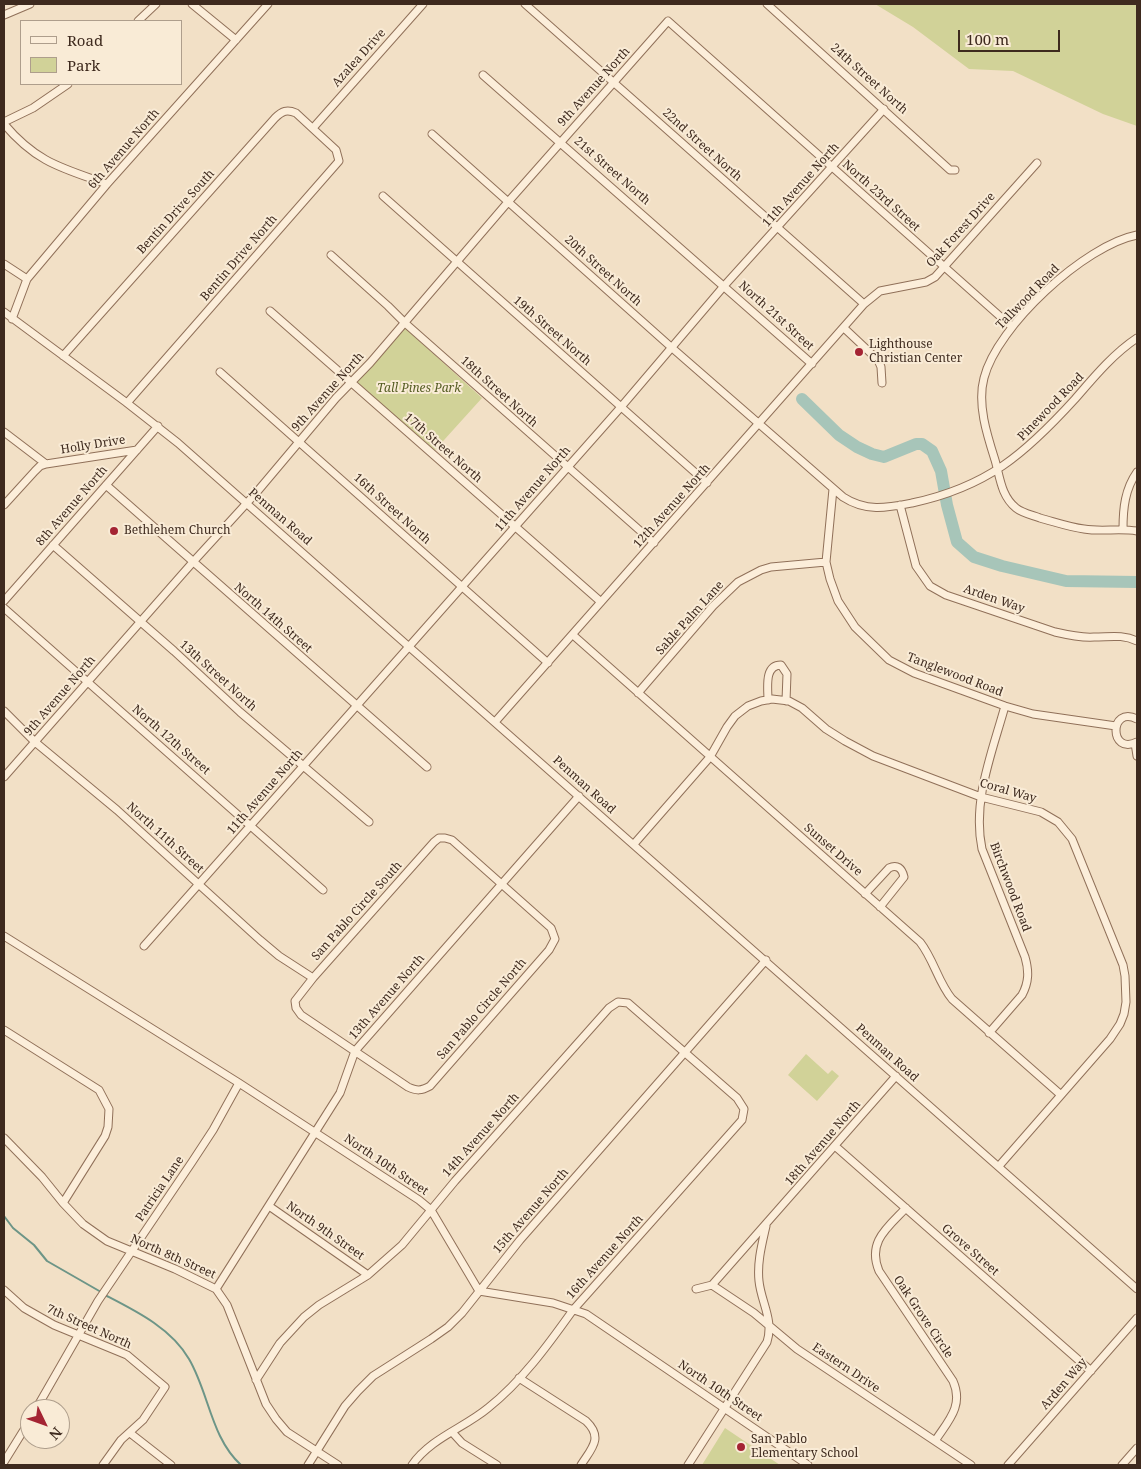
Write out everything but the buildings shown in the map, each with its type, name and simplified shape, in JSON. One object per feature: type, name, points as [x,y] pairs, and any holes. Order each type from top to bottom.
[{"type":"street","points":[[4,15],[30,4]]},
{"type":"street","points":[[139,20],[156,4]]},
{"type":"street","points":[[192,4],[236,40]]},
{"type":"street","name":"6th Avenue North","points":[[12,319],[27,279],[108,184],[268,4]]},
{"type":"street","name":"Azalea Drive","points":[[313,128],[423,4]]},
{"type":"street","name":"22nd Street North","points":[[525,4],[864,304]]},
{"type":"street","name":"24th Street North","points":[[767,4],[950,170],[955,170]]},
{"type":"street","name":"9th Avenue North","points":[[4,777],[247,503],[668,21]]},
{"type":"street","name":"North 23rd Street","points":[[668,21],[1012,327]]},
{"type":"street","name":"21st Street North","points":[[483,75],[724,286]]},
{"type":"street","points":[[67,85],[33,108],[4,123],[26,147],[47,162],[108,184]]},
{"type":"street","name":"11th Avenue North","points":[[144,946],[621,407],[724,286],[884,109]]},
{"type":"street","name":"Bentin Drive South","points":[[63,356],[280,112],[291,111],[313,128]]},
{"type":"street","name":"Bentin Drive North","points":[[127,403],[339,161],[336,150],[313,128]]},
{"type":"street","name":"20th Street North","points":[[432,134],[833,489]]},
{"type":"street","name":"Oak Forest Drive","points":[[864,304],[880,291],[926,282],[935,277],[1037,162]]},
{"type":"street","name":"19th Street North","points":[[383,196],[707,484]]},
{"type":"street","name":"Tallwood Road","points":[[1137,235],[1126,237],[1105,248],[1059,278],[1012,327],[998,345],[989,361],[983,380],[982,414],[1004,493],[1009,502],[1017,509],[1085,530],[1123,528],[1137,530]]},
{"type":"street","name":"18th Street North","points":[[331,255],[405,323],[654,543]]},
{"type":"street","points":[[4,264],[27,279]]},
{"type":"street","name":"North 21st Street","points":[[724,286],[812,364]]},
{"type":"street","name":"12th Avenue North","points":[[496,722],[864,304]]},
{"type":"street","name":"17th Street North","points":[[270,311],[601,602]]},
{"type":"street","name":"Penman Road","points":[[4,312],[158,426],[410,646],[1137,1289]]},
{"type":"street","points":[[844,328],[873,353],[878,360],[881,367],[882,383]]},
{"type":"street","name":"Pinewood Road","points":[[833,489],[852,503],[864,507],[900,506],[947,495],[978,481],[1024,451],[1109,360],[1137,338]]},
{"type":"street","name":"16th Street North","points":[[220,372],[548,663]]},
{"type":"street","name":"8th Avenue North","points":[[4,601],[158,426]]},
{"type":"street","name":"Holly Drive","points":[[4,432],[46,464],[137,450]]},
{"type":"street","points":[[4,505],[40,466],[46,464]]},
{"type":"street","points":[[1123,528],[1125,498],[1137,472]]},
{"type":"street","name":"North 14th Street","points":[[106,485],[427,767]]},
{"type":"street","name":"Tanglewood Road","points":[[833,489],[826,562],[838,601],[866,639],[889,660],[914,673],[1005,706],[1033,714],[1116,726]]},
{"type":"street","name":"Arden Way","points":[[900,506],[916,566],[930,586],[946,595],[1055,632],[1094,637],[1115,635],[1137,641]]},
{"type":"street","name":"13th Street North","points":[[53,545],[240,712],[369,822]]},
{"type":"street","name":"Sable Palm Lane","points":[[638,693],[713,606],[738,582],[760,570],[771,567],[826,562]]},
{"type":"street","name":"North 12th Street","points":[[4,608],[252,825],[323,890]]},
{"type":"street","name":"Sunset Drive","points":[[573,635],[920,942],[928,952],[946,992],[989,1033],[1061,1096]]},
{"type":"street","points":[[768,700],[769,672],[772,668],[781,665],[787,674],[786,701]]},
{"type":"street","name":"Coral Way","points":[[634,844],[710,757],[735,716],[748,706],[768,700],[786,701],[802,708],[826,729],[872,756],[981,796],[1041,812],[1058,822],[1075,846],[1123,965],[1127,989],[1126,1002],[1120,1024],[1099,1053],[999,1166]]},
{"type":"street","name":"Birchwood Road","points":[[989,1033],[1017,1003],[1026,989],[1028,975],[1025,957],[982,849],[978,821],[981,796],[1005,706]]},
{"type":"street","name":"North 11th Street","points":[[4,711],[35,742],[117,810],[279,956],[313,978]]},
{"type":"street","points":[[1137,719],[1130,716],[1125,717],[1116,726],[1116,735],[1122,742],[1126,744],[1136,742],[1137,756]]},
{"type":"street","name":"13th Avenue North","points":[[216,1289],[340,1093],[355,1051],[579,796]]},
{"type":"street","name":"San Pablo Circle South","points":[[355,1051],[302,1015],[296,1008],[295,1000],[313,978],[439,838],[452,840],[501,884]]},
{"type":"street","points":[[865,894],[889,868],[894,865],[899,867],[903,871],[904,877],[880,907]]},
{"type":"street","name":"San Pablo Circle North","points":[[355,1051],[408,1087],[422,1090],[430,1086],[549,950],[555,939],[551,928],[501,884]]},
{"type":"street","name":"North 10th Street","points":[[4,936],[239,1083],[431,1210],[479,1291],[553,1303],[586,1314],[808,1465]]},
{"type":"street","name":"15th Avenue North","points":[[308,1465],[345,1406],[358,1391],[373,1376],[431,1340],[448,1327],[520,1240],[766,960]]},
{"type":"street","name":"14th Avenue North","points":[[256,1380],[280,1343],[304,1317],[319,1305],[368,1275],[402,1245],[609,1008],[618,1002],[628,1003],[684,1052]]},
{"type":"street","points":[[4,1030],[99,1090],[109,1109],[105,1136],[63,1203]]},
{"type":"street","name":"16th Avenue North","points":[[412,1465],[421,1453],[430,1446],[488,1409],[519,1378],[551,1342],[573,1310],[742,1120],[744,1109],[742,1103],[684,1052]]},
{"type":"street","name":"18th Avenue North","points":[[712,1286],[896,1076]]},
{"type":"street","name":"Patricia Lane","points":[[42,1399],[77,1335],[213,1130],[239,1083]]},
{"type":"street","name":"North 8th Street","points":[[4,1138],[42,1177],[83,1224],[107,1241],[132,1250],[216,1289],[227,1305],[266,1404],[287,1432],[338,1465]]},
{"type":"street","name":"Grove Street","points":[[836,1146],[1091,1371]]},
{"type":"street","name":"North 9th Street","points":[[269,1206],[368,1275]]},
{"type":"street","name":"Oak Grove Circle","points":[[906,1208],[880,1236],[874,1254],[879,1271],[953,1381],[957,1391],[957,1404],[951,1418],[935,1441]]},
{"type":"street","points":[[688,1465],[767,1342],[770,1325],[759,1281],[761,1248],[766,1224]]},
{"type":"street","points":[[696,1289],[712,1286]]},
{"type":"street","name":"Eastern Drive","points":[[712,1286],[770,1325],[797,1349],[971,1465]]},
{"type":"street","points":[[4,1304],[6,1293]]},
{"type":"street","name":"7th Street North","points":[[6,1293],[39,1318],[127,1355],[165,1387],[143,1420],[130,1433]]},
{"type":"street","name":"Arden Way","points":[[1008,1465],[1137,1318]]},
{"type":"street","points":[[519,1378],[594,1428],[595,1442],[580,1465]]},
{"type":"street","points":[[452,1432],[462,1443],[498,1465]]},
{"type":"street","points":[[103,1465],[121,1440],[130,1433],[171,1465]]},
{"type":"street","points":[[4,1462],[20,1436]]},
{"type":"street","points":[[1122,1465],[1137,1448]]},
{"type":"green space","points":[[875,4],[1137,4],[1137,126],[1103,114],[1013,71],[969,69],[913,27]]},
{"type":"green space","name":"Tall Pines Park","points":[[405,328],[482,398],[435,450],[356,383]]},
{"type":"green space","points":[[806,1054],[828,1074],[832,1070],[839,1076],[817,1101],[788,1075]]},
{"type":"green space","name":"San Pablo Elementary School","points":[[725,1428],[780,1465],[702,1465]]},
{"type":"waterway","points":[[802,399],[839,435],[872,454],[884,457],[916,444],[922,444],[932,451],[941,471],[947,505],[957,542],[974,557],[1002,566],[1066,581],[1137,582]]},
{"type":"waterway","points":[[4,1216],[13,1228],[34,1245],[47,1261],[101,1292]]},
{"type":"waterway","points":[[105,1295],[152,1321],[173,1338],[196,1372],[223,1442],[241,1465]]},
{"type":"place","name":"Lighthouse Christian Center","points":[[859,352]]},
{"type":"place","name":"Bethlehem Church","points":[[114,531]]},
{"type":"place","name":"San Pablo Elementary School","points":[[741,1447]]}]
